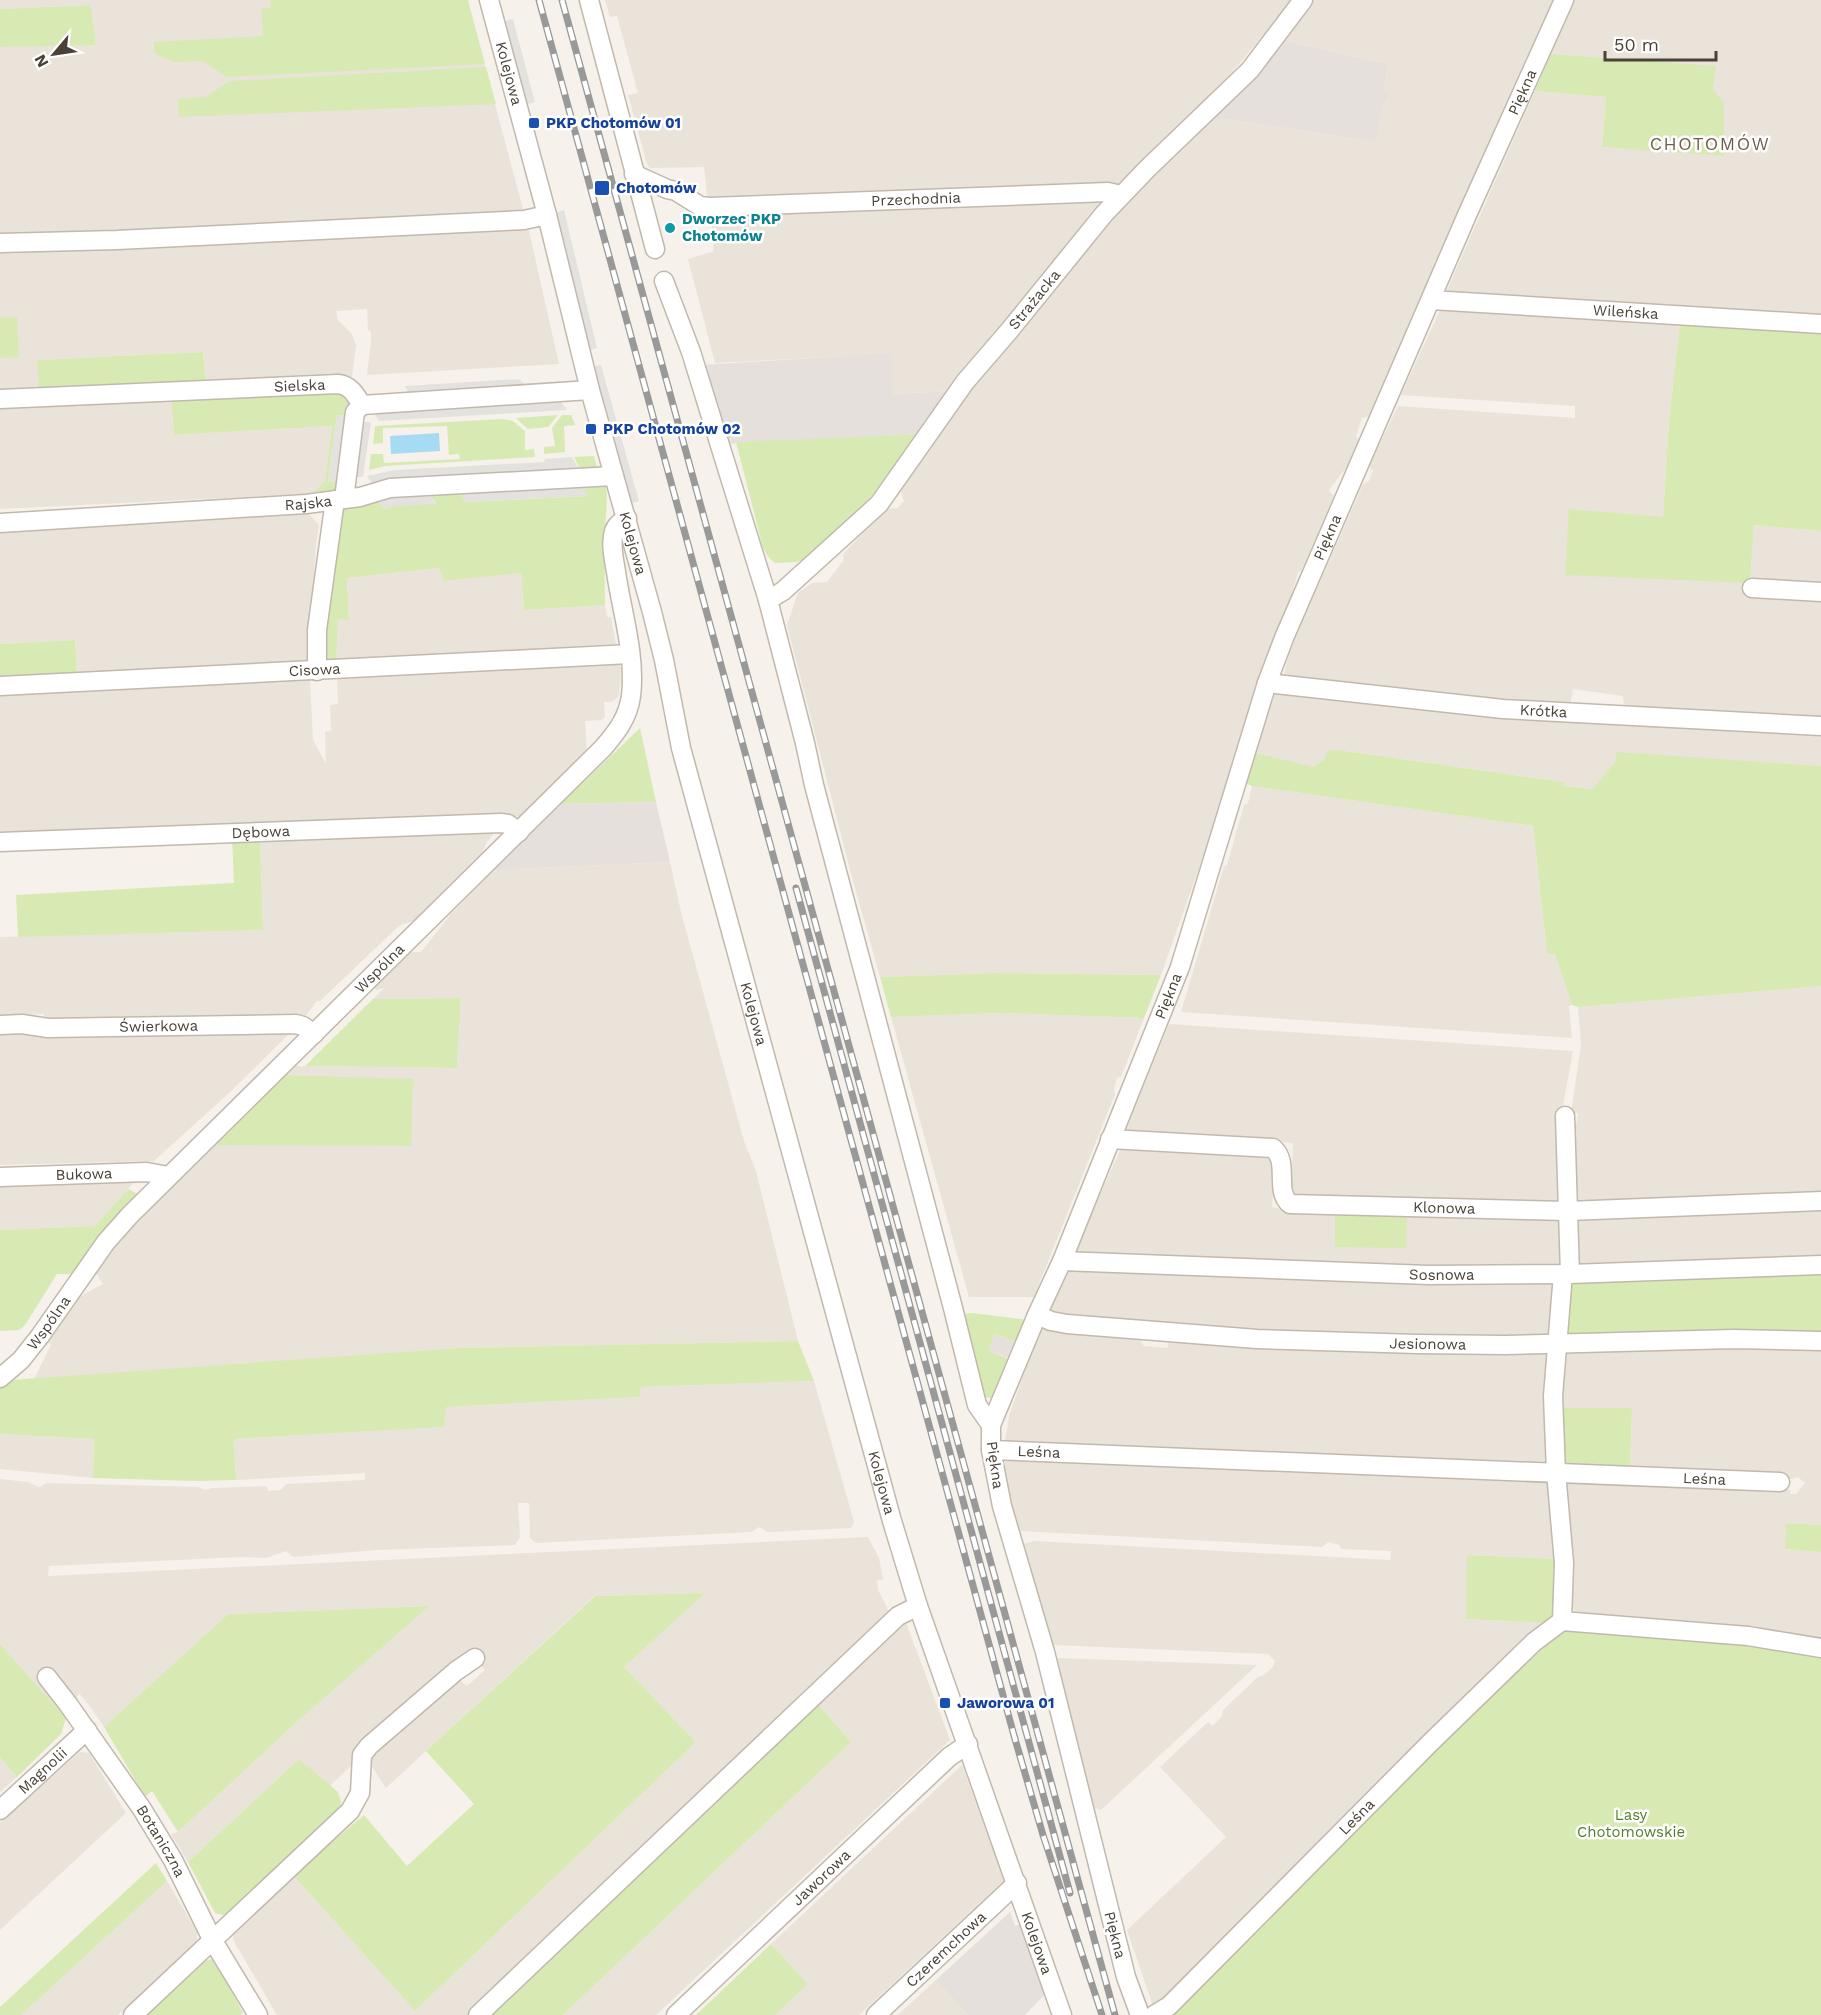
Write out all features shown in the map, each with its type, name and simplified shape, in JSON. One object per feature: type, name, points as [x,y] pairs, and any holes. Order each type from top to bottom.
[{"type":"street","name":"Kolejowa","points":[[489,0],[547,215],[590,390],[664,660],[684,759],[874,1457],[918,1606],[1062,2015]]},
{"type":"street","points":[[589,0],[655,249]]},
{"type":"street","name":"Strażacka","points":[[768,600],[783,591],[879,504],[965,382],[1121,195],[1250,70],[1303,0]]},
{"type":"street","name":"Piękna","points":[[1140,2015],[1126,1977],[1045,1652],[1002,1506],[991,1450],[991,1425],[1062,1261],[1180,967],[1267,683],[1318,556],[1564,0]]},
{"type":"street","name":"Przechodnia","points":[[634,174],[676,191],[700,206],[710,207],[1108,192],[1121,195]]},
{"type":"street","points":[[0,243],[117,240],[525,220],[547,215]]},
{"type":"street","points":[[664,281],[692,352],[768,600],[814,785],[977,1405],[991,1425]]},
{"type":"street","name":"Wileńska","points":[[1431,300],[1821,324]]},
{"type":"street","name":"Sielska","points":[[0,399],[343,384],[351,389],[362,405]]},
{"type":"street","points":[[317,671],[317,630],[355,412],[362,405],[590,390]]},
{"type":"street","name":"Rajska","points":[[0,523],[248,508],[360,497],[390,488],[614,476]]},
{"type":"street","name":"Wspólna","points":[[0,1378],[21,1360],[40,1336],[106,1242],[168,1176],[519,832],[620,729],[629,708],[631,696],[630,654],[621,608],[613,541],[615,529],[620,522],[627,519]]},
{"type":"street","points":[[1752,588],[1821,592]]},
{"type":"street","name":"Cisowa","points":[[0,686],[630,654]]},
{"type":"street","name":"Krótka","points":[[1267,683],[1503,709],[1821,726]]},
{"type":"street","name":"Dębowa","points":[[0,842],[501,823],[519,832]]},
{"type":"street","name":"Świerkowa","points":[[0,1024],[22,1024],[48,1028],[296,1024],[314,1034]]},
{"type":"street","points":[[1565,1116],[1567,1274],[1553,1396],[1556,1472],[1564,1563],[1562,1621],[1748,1636],[1821,1648]]},
{"type":"street","name":"Klonowa","points":[[1110,1139],[1273,1148],[1278,1153],[1282,1165],[1284,1194],[1290,1204],[1568,1211],[1821,1201]]},
{"type":"street","name":"Bukowa","points":[[0,1178],[147,1172],[168,1176]]},
{"type":"street","name":"Sosnowa","points":[[1062,1261],[1416,1275],[1567,1274],[1821,1265]]},
{"type":"street","name":"Jesionowa","points":[[1037,1315],[1067,1324],[1257,1339],[1417,1344],[1558,1344],[1734,1339],[1821,1341]]},
{"type":"street","name":"Leśna","points":[[991,1450],[1780,1482]]},
{"type":"street","points":[[478,2015],[898,1616],[918,1606]]},
{"type":"street","name":"Leśna","points":[[1154,2015],[1169,2006],[1430,1743],[1534,1642],[1562,1621]]},
{"type":"street","points":[[133,2015],[350,1811],[360,1793],[362,1755],[369,1746],[474,1658]]},
{"type":"street","name":"Botaniczna","points":[[47,1677],[142,1809],[173,1860],[213,1941],[254,2013]]},
{"type":"street","name":"Magnolii","points":[[0,1810],[87,1730]]},
{"type":"street","name":"Jaworowa","points":[[676,2015],[949,1757],[968,1744]]},
{"type":"street","name":"Czeremchowa","points":[[876,2015],[1017,1883]]},
{"type":"shaded area","points":[[0,0],[270,0],[271,8],[261,9],[473,22],[530,235],[559,364],[367,375],[371,331],[368,330],[367,309],[336,311],[338,320],[352,334],[356,345],[352,377],[206,384],[203,352],[38,360],[39,393],[0,395],[0,47],[96,44],[91,5],[0,9]]},
{"type":"shaded area","points":[[605,0],[1292,0],[1274,26],[1270,27],[1206,103],[1120,186],[708,202],[704,167],[650,168],[647,164],[628,95],[638,93],[617,16],[610,17]]},
{"type":"shaded area","points":[[1311,0],[1556,0],[1371,416],[1362,418],[1356,436],[1361,442],[1350,468],[1345,469],[1329,490],[1334,496],[1301,571],[1298,572],[1291,597],[1247,714],[1204,854],[1161,975],[996,973],[880,977],[787,625],[798,593],[812,583],[827,582],[843,561],[844,553],[885,509],[898,508],[904,501],[900,489],[951,391],[891,394],[893,354],[715,363],[688,259],[714,251],[710,215],[1106,199],[1161,167],[1212,117],[1377,142],[1383,105],[1386,101],[1387,92],[1384,91],[1388,64],[1282,40]]},
{"type":"shaded area","points":[[1575,0],[1821,0],[1821,316],[1453,295],[1447,290],[1535,91],[1606,97],[1602,147],[1724,155],[1713,90],[1715,67],[1551,54]]},
{"type":"shaded area","points":[[513,19],[535,102],[525,105],[502,22]]},
{"type":"shaded area","points":[[1282,40],[1388,64],[1384,91],[1388,92],[1383,105],[1377,142],[1212,117]]},
{"type":"shaded area","points":[[564,210],[597,348],[587,351],[554,213]]},
{"type":"shaded area","points":[[1441,308],[1680,323],[1669,420],[1663,518],[1569,509],[1750,582],[1754,525],[1821,531],[1821,587],[1751,594],[1765,599],[1773,593],[1821,596],[1821,721],[1632,711],[1624,704],[1623,696],[1573,689],[1570,707],[1287,681],[1284,674],[1289,653],[1363,484],[1369,481],[1373,471],[1369,466],[1398,406],[1575,418],[1575,406],[1401,395]]},
{"type":"shaded area","points":[[893,353],[892,394],[952,391],[924,434],[725,444],[702,365]]},
{"type":"shaded area","points":[[601,365],[639,501],[629,504],[591,367]]},
{"type":"shaded area","points":[[520,379],[528,390],[410,397],[405,386]]},
{"type":"shaded area","points":[[171,398],[174,435],[332,426],[325,481],[312,493],[307,494],[0,509],[0,408]]},
{"type":"shaded area","points":[[559,399],[567,410],[379,421],[372,410]]},
{"type":"shaded area","points":[[349,413],[338,486],[335,482],[328,481],[337,415],[345,416]]},
{"type":"shaded area","points":[[360,418],[364,422],[371,422],[363,477],[356,477]]},
{"type":"shaded area","points":[[572,457],[580,471],[374,486],[367,476],[395,470],[544,462],[545,459]]},
{"type":"shaded area","points":[[581,484],[588,496],[465,502],[459,491]]},
{"type":"shaded area","points":[[429,493],[436,504],[395,506],[384,509],[376,500],[394,495]]},
{"type":"shaded area","points":[[309,514],[319,525],[309,659],[302,663],[77,675],[75,640],[0,644],[0,531]]},
{"type":"shaded area","points":[[440,568],[444,581],[521,573],[524,610],[605,605],[607,617],[611,617],[616,644],[336,662],[338,619],[349,619],[347,578]]},
{"type":"shaded area","points":[[620,660],[621,680],[618,697],[612,702],[604,702],[605,717],[601,720],[585,721],[587,755],[524,816],[0,835],[0,692],[301,675],[310,681],[313,740],[326,764],[325,732],[331,730],[330,705],[338,704],[337,679],[348,673]]},
{"type":"shaded area","points":[[1277,688],[1821,729],[1821,766],[1616,753],[1615,762],[1592,789],[1563,786],[1563,782],[1345,751],[1313,767],[1255,753]]},
{"type":"shaded area","points":[[1252,786],[1533,826],[1547,953],[1555,953],[1572,1005],[1569,1006],[1572,1038],[1181,1012],[1224,866],[1227,865],[1244,805],[1248,803]]},
{"type":"shaded area","points":[[656,802],[670,862],[493,870],[561,804]]},
{"type":"shaded area","points":[[497,829],[482,852],[413,921],[400,925],[320,1001],[317,1001],[305,1017],[45,1023],[44,1014],[0,1015],[0,937],[263,930],[260,836]]},
{"type":"shaded area","points":[[670,862],[681,912],[744,1141],[756,1171],[798,1341],[458,1348],[34,1379],[51,1345],[48,1342],[75,1299],[103,1284],[95,1271],[129,1226],[288,1066],[457,1068],[461,998],[373,999],[384,988],[376,990],[374,985],[409,952],[421,952],[451,914],[493,870]]},
{"type":"shaded area","points":[[1821,986],[1821,1261],[1575,1270],[1571,1126],[1577,1123],[1578,1113],[1571,1113],[1581,1045],[1578,1007]]},
{"type":"shaded area","points":[[1000,1013],[1144,1018],[1121,1077],[1117,1078],[1115,1094],[1034,1297],[969,1297],[891,1017]]},
{"type":"shaded area","points":[[1169,1024],[1573,1051],[1561,1117],[1559,1204],[1337,1201],[1329,1195],[1320,1200],[1291,1197],[1293,1143],[1124,1133]]},
{"type":"shaded area","points":[[292,1031],[229,1093],[154,1161],[0,1165],[0,1033]]},
{"type":"shaded area","points":[[1121,1148],[1274,1155],[1272,1207],[1286,1210],[1335,1209],[1336,1247],[1407,1211],[1566,1220],[1567,1267],[1555,1270],[1073,1255]]},
{"type":"shaded area","points":[[133,1177],[134,1182],[95,1226],[0,1230],[0,1182]]},
{"type":"shaded area","points":[[1066,1270],[1553,1278],[1553,1338],[1459,1342],[1057,1317],[1050,1311]]},
{"type":"shaded area","points":[[1043,1325],[1135,1333],[1144,1346],[1168,1348],[1169,1336],[1393,1348],[1399,1353],[1419,1353],[1420,1349],[1546,1351],[1549,1356],[1552,1479],[1559,1559],[1468,1555],[1466,1619],[1543,1623],[1159,2004],[1152,2003],[1127,1930],[1226,1837],[1160,1767],[1208,1722],[1213,1726],[1222,1716],[1223,1710],[1258,1677],[1273,1667],[1275,1661],[1268,1654],[1053,1645],[1023,1544],[1034,1541],[1390,1560],[1391,1551],[1341,1549],[1339,1545],[1328,1542],[1322,1547],[1020,1531],[1006,1487],[1004,1445],[1010,1413]]},
{"type":"shaded area","points":[[995,1334],[1015,1342],[1008,1358],[988,1350]]},
{"type":"shaded area","points":[[1658,1344],[1665,1350],[1674,1350],[1680,1344],[1821,1345],[1821,1525],[1786,1523],[1785,1549],[1821,1552],[1821,1643],[1581,1616],[1573,1609],[1562,1475],[1790,1490],[1790,1494],[1796,1494],[1805,1483],[1798,1477],[1791,1479],[1630,1468],[1632,1408],[1559,1408],[1564,1347]]},
{"type":"shaded area","points":[[814,1381],[854,1522],[851,1528],[768,1532],[759,1527],[751,1532],[536,1543],[530,1538],[529,1503],[518,1503],[520,1537],[515,1545],[377,1550],[293,1557],[286,1551],[266,1558],[241,1557],[49,1566],[48,1576],[868,1537],[879,1558],[883,1580],[877,1580],[878,1590],[891,1615],[467,2015],[277,2015],[233,1940],[233,1930],[293,1875],[415,2011],[696,1742],[624,1667],[704,1593],[594,1596],[386,1788],[369,1762],[370,1756],[457,1678],[467,1686],[485,1670],[480,1665],[478,1653],[461,1657],[450,1672],[357,1748],[353,1756],[357,1760],[330,1786],[299,1759],[188,1862],[171,1834],[178,1832],[299,1720],[428,1606],[228,1614],[104,1727],[79,1693],[66,1718],[0,1644],[0,1479],[28,1482],[39,1487],[47,1483],[198,1487],[206,1490],[267,1486],[268,1491],[281,1490],[286,1484],[365,1480],[365,1473],[236,1480],[234,1439],[443,1427],[446,1407],[640,1397],[641,1387]]},
{"type":"shaded area","points":[[0,1434],[94,1439],[93,1478],[0,1469]]},
{"type":"shaded area","points":[[905,1620],[950,1740],[656,2015],[563,2015],[851,1742],[817,1703]]},
{"type":"shaded area","points":[[1057,1658],[1257,1665],[1101,1810],[1094,1808]]},
{"type":"shaded area","points":[[80,1752],[89,1753],[126,1813],[0,1930],[0,1823]]},
{"type":"shaded area","points":[[0,1757],[17,1777],[0,1792]]},
{"type":"shaded area","points":[[962,1765],[1004,1880],[859,2015],[775,2015],[808,1984],[771,1944]]},
{"type":"shaded area","points":[[167,1881],[197,1932],[197,1942],[118,2015],[21,2015]]},
{"type":"shaded area","points":[[1010,1912],[1015,1926],[1021,1924],[1045,1994],[1025,2015],[968,2015],[936,1980]]},
{"type":"shaded area","points":[[936,1980],[968,2015],[898,2015]]},
{"type":"green space","points":[[270,0],[468,0],[485,64],[227,77],[203,61],[174,62],[154,53],[154,42],[263,36],[261,8],[271,8]]},
{"type":"green space","points":[[91,5],[96,45],[0,47],[0,9]]},
{"type":"green space","points":[[1551,54],[1716,66],[1713,90],[1724,102],[1724,156],[1602,147],[1606,97],[1535,91]]},
{"type":"green space","points":[[486,67],[496,104],[179,117],[178,99],[206,97],[229,81]]},
{"type":"green space","points":[[17,317],[19,357],[0,358],[0,318]]},
{"type":"green space","points":[[1680,323],[1821,330],[1821,531],[1754,525],[1750,583],[1565,575],[1569,509],[1663,517],[1669,420]]},
{"type":"green space","points":[[203,352],[206,384],[39,393],[37,360]]},
{"type":"green space","points":[[344,391],[350,402],[349,413],[345,416],[337,415],[328,481],[335,482],[338,486],[334,492],[327,494],[312,496],[312,493],[325,481],[332,426],[174,435],[171,398]]},
{"type":"green space","points":[[558,415],[548,427],[528,429],[516,418]]},
{"type":"green space","points":[[562,415],[571,415],[575,425],[564,426],[565,452],[544,454],[544,447],[555,446],[552,428]]},
{"type":"green space","points":[[503,419],[513,421],[525,431],[525,450],[534,449],[535,457],[385,466],[369,470],[371,454],[383,454],[384,463],[460,459],[459,454],[449,455],[447,426],[383,428],[383,443],[373,444],[375,426]]},
{"type":"green space","points":[[924,434],[886,476],[870,498],[805,559],[797,562],[775,563],[769,558],[763,548],[736,442]]},
{"type":"green space","points":[[594,456],[597,468],[581,471],[574,457]]},
{"type":"green space","points":[[581,484],[606,487],[605,605],[524,610],[521,573],[444,581],[439,568],[347,578],[349,620],[338,619],[336,666],[322,658],[341,514],[349,505],[376,500],[384,509],[436,503],[429,493],[459,491],[466,502],[587,496]]},
{"type":"green space","points":[[75,640],[77,675],[0,679],[0,644]]},
{"type":"green space","points":[[640,728],[656,802],[561,804]]},
{"type":"green space","points":[[1328,750],[1563,782],[1563,786],[1592,789],[1615,762],[1616,752],[1821,766],[1821,986],[1578,1007],[1572,1005],[1555,954],[1547,953],[1533,826],[1252,786],[1245,783],[1255,753],[1313,767],[1324,760]]},
{"type":"green space","points":[[260,836],[263,930],[18,937],[16,895],[234,883],[232,838]]},
{"type":"green space","points":[[996,973],[1161,975],[1144,1018],[1000,1013],[891,1017],[880,977]]},
{"type":"green space","points":[[461,998],[457,1068],[305,1066],[373,999]]},
{"type":"green space","points":[[279,1075],[413,1079],[411,1146],[211,1145]]},
{"type":"green space","points":[[128,1189],[140,1195],[71,1274],[57,1274],[25,1325],[19,1330],[0,1331],[0,1230],[95,1226]]},
{"type":"green space","points":[[1335,1209],[1407,1211],[1406,1248],[1335,1247]]},
{"type":"green space","points":[[1821,1269],[1821,1338],[1563,1336],[1566,1279]]},
{"type":"green space","points":[[973,1313],[1027,1320],[1018,1343],[995,1334],[988,1350],[1011,1360],[995,1398],[980,1394],[963,1317],[964,1314]]},
{"type":"green space","points":[[798,1341],[814,1381],[641,1387],[640,1397],[446,1407],[444,1427],[234,1439],[236,1480],[93,1478],[94,1439],[0,1434],[0,1388],[11,1380],[458,1348]]},
{"type":"green space","points":[[1559,1408],[1632,1408],[1630,1468],[1568,1466],[1562,1459]]},
{"type":"green space","points":[[1786,1523],[1821,1525],[1821,1552],[1785,1549]]},
{"type":"green space","points":[[1467,1555],[1559,1559],[1558,1611],[1543,1623],[1466,1619]]},
{"type":"green space","points":[[705,1593],[624,1667],[696,1742],[415,2011],[293,1875],[364,1815],[407,1866],[474,1804],[426,1751],[595,1596]]},
{"type":"green space","points":[[429,1606],[299,1720],[178,1832],[152,1791],[145,1797],[104,1727],[228,1614]]},
{"type":"green space","name":"Lasy Chotomowskie","points":[[1576,1628],[1765,1646],[1821,1655],[1821,2015],[1172,2015],[1171,2010],[1532,1650],[1563,1630]]},
{"type":"green space","points":[[0,1644],[66,1718],[61,1734],[17,1777],[0,1757]]},
{"type":"green space","points":[[817,1703],[851,1742],[563,2015],[486,2015]]},
{"type":"green space","points":[[299,1759],[338,1792],[341,1801],[340,1809],[227,1916],[215,1913],[188,1862]]},
{"type":"green space","points":[[156,1863],[167,1881],[21,2015],[0,2015],[0,2007]]},
{"type":"green space","points":[[771,1944],[808,1984],[775,2015],[696,2015]]},
{"type":"green space","points":[[214,1959],[243,2013],[240,2015],[147,2015],[207,1960]]},
{"type":"water","points":[[439,433],[440,451],[391,454],[390,436]]},
{"type":"railway","points":[[539,0],[1015,1739],[1043,1835],[1102,2015]]},
{"type":"railway","points":[[562,0],[1115,2015]]},
{"type":"railway","points":[[796,888],[1070,1893]]},
{"type":"place","name":"PKP Chotomów 01","points":[[534,123]]},
{"type":"place","name":"Chotomów","points":[[602,188]]},
{"type":"place","name":"Dworzec PKP Chotomów","points":[[670,228]]},
{"type":"place","name":"PKP Chotomów 02","points":[[591,429]]},
{"type":"place","name":"Jaworowa 01","points":[[945,1703]]},
{"type":"district","name":"CHOTOMÓW","points":[[1710,144]]}]
